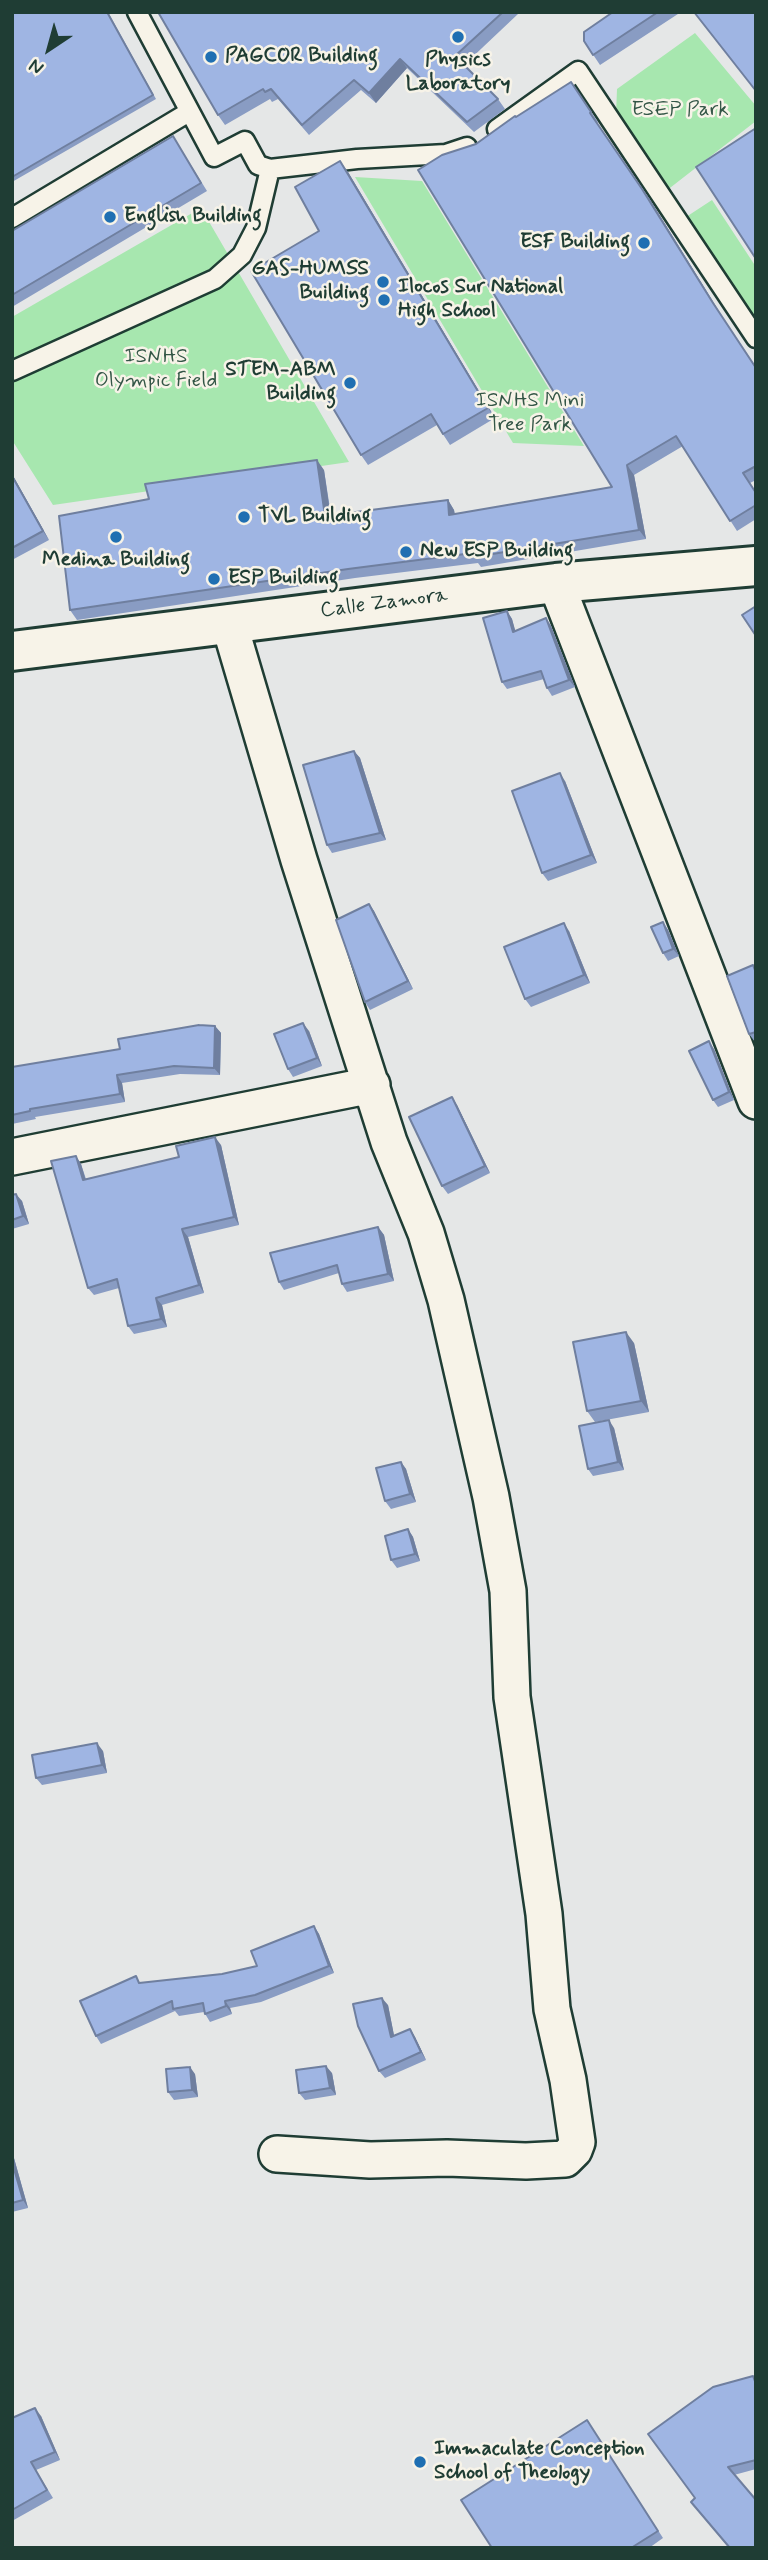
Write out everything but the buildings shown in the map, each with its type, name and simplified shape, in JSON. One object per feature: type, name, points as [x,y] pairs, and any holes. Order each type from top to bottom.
[{"type":"street","name":"Calle Zamora","points":[[18,646],[556,583],[756,566]]},
{"type":"street","points":[[556,583],[756,1101]]},
{"type":"street","points":[[229,623],[299,860],[389,1142],[426,1233],[446,1300],[491,1497],[508,1591],[512,1697],[544,1914],[552,2009],[568,2080],[576,2142],[574,2150],[565,2159],[526,2161],[447,2158],[370,2160],[277,2154]]},
{"type":"street","points":[[12,1157],[372,1086]]},
{"type":"lane","points":[[137,12],[214,157],[245,141],[258,165],[270,169],[322,162],[446,154],[477,144],[578,71],[756,338]]},
{"type":"lane","points":[[12,218],[189,112]]},
{"type":"lane","points":[[12,371],[215,278],[242,255],[256,228],[270,169]]},
{"type":"green space","name":"ESEP Park","points":[[695,33],[756,106],[756,121],[666,191],[616,115],[617,89]]},
{"type":"green space","name":"ISNHS Mini Tree Park","points":[[355,177],[422,181],[584,446],[513,443]]},
{"type":"green space","points":[[712,200],[756,267],[756,323],[683,219]]},
{"type":"green space","name":"ISNHS Olympic Field","points":[[201,208],[349,462],[53,505],[12,440],[12,317]]},
{"type":"place","name":"Physics Laboratory","points":[[458,37]]},
{"type":"place","name":"PAGCOR Building","points":[[211,57]]},
{"type":"place","name":"English Building","points":[[110,217]]},
{"type":"place","name":"ESF Building","points":[[644,243]]},
{"type":"place","name":"GAS-HUMSS Building","points":[[383,282]]},
{"type":"place","name":"Ilocos Sur National High School","points":[[384,300]]},
{"type":"place","name":"STEM-ABM Building","points":[[350,383]]},
{"type":"place","name":"TVL Building","points":[[244,517]]},
{"type":"place","name":"Medina Building","points":[[116,537]]},
{"type":"place","name":"New ESP Building","points":[[406,552]]},
{"type":"place","name":"ESP Building","points":[[214,579]]},
{"type":"place","name":"Immaculate Conception School of Theology","points":[[420,2462]]}]
